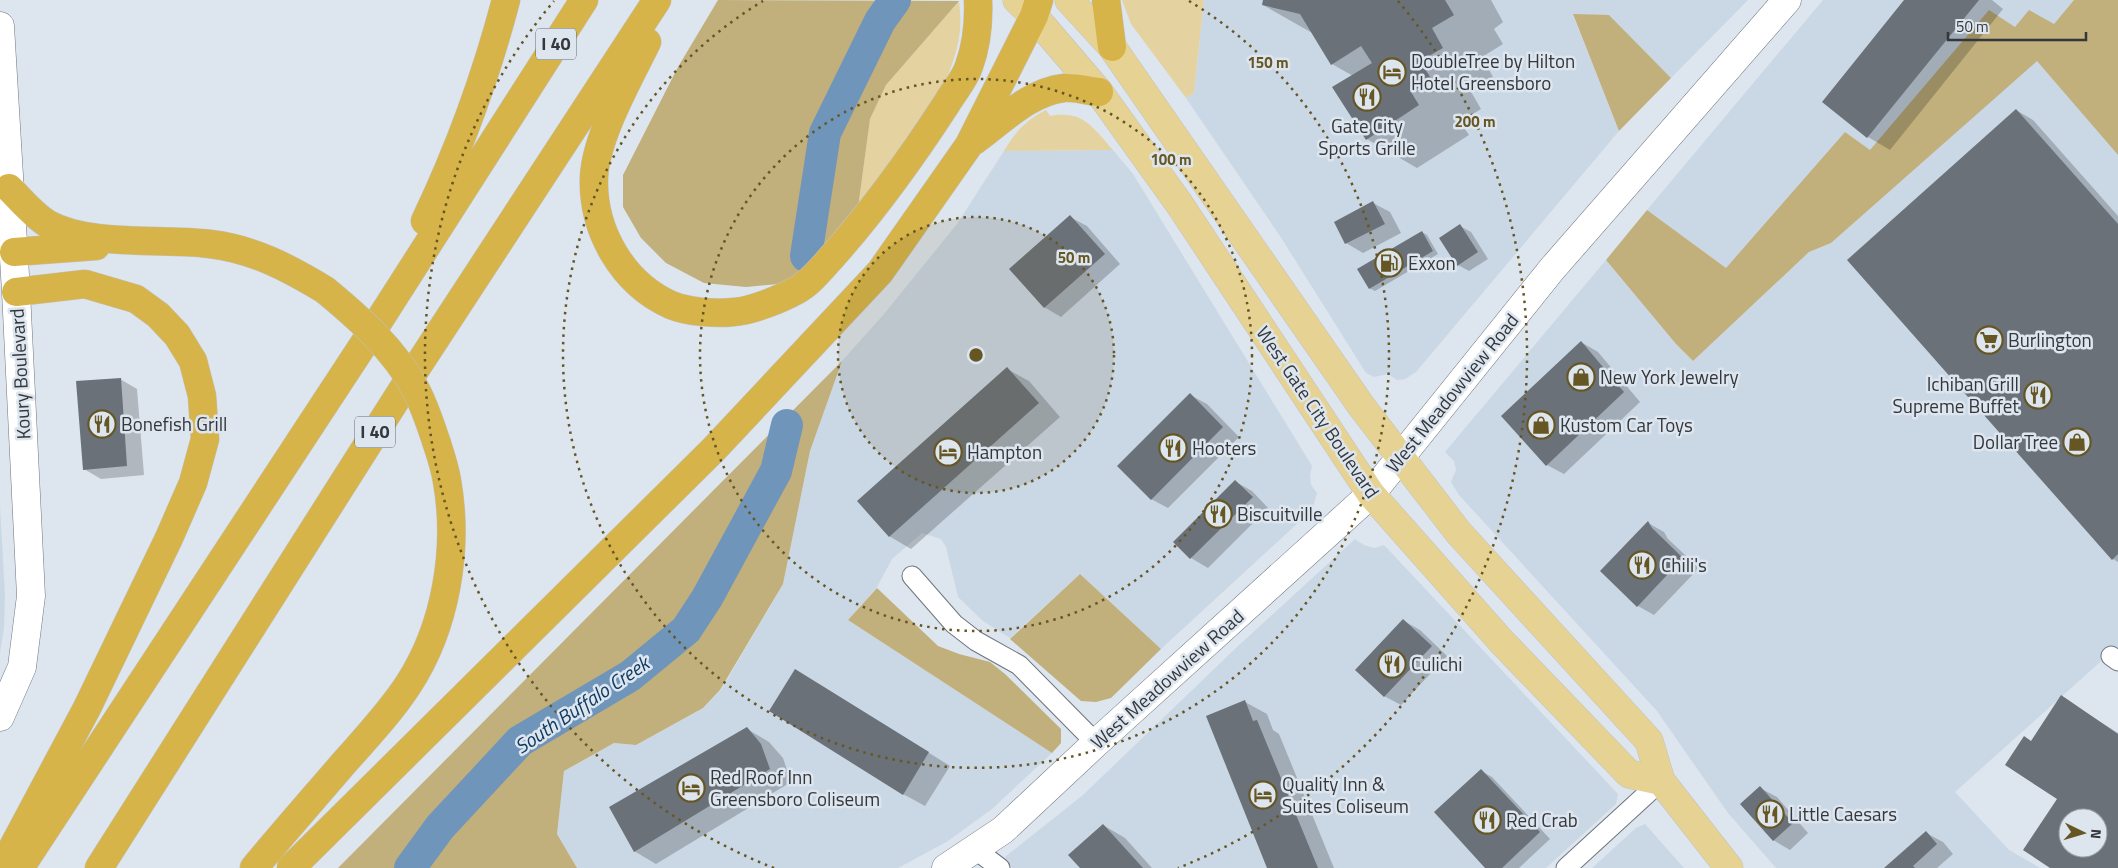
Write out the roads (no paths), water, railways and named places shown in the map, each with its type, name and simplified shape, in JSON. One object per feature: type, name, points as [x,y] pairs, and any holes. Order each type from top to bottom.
[{"type":"highway","points":[[372,330],[447,176],[492,52],[506,0]]},
{"type":"highway","name":"I 40","points":[[20,868],[372,330],[584,0]]},
{"type":"highway","name":"I 40","points":[[99,868],[406,384],[658,0]]},
{"type":"highway","points":[[667,0],[614,110],[602,141],[594,176],[598,214],[607,242],[625,270],[645,289],[672,305],[701,310],[735,312],[773,301],[798,289],[848,238],[906,164],[968,68],[979,32],[978,0]]},
{"type":"highway","points":[[1106,0],[1112,47]]},
{"type":"highway","points":[[291,868],[714,449],[890,261],[969,144],[1030,5]]},
{"type":"highway","points":[[969,144],[1027,100],[1044,92],[1066,88],[1099,92]]},
{"type":"highway","points":[[9,188],[48,224],[63,230],[86,235],[137,240],[210,244],[252,253],[282,265],[325,290],[358,316],[388,351],[415,388],[438,444],[447,480],[451,520],[450,558],[445,593],[432,637],[408,685],[383,718],[254,868]]},
{"type":"highway","points":[[14,252],[137,240]]},
{"type":"highway","points":[[2,868],[87,708],[169,538],[193,483],[205,439],[202,396],[193,361],[177,335],[158,316],[136,299],[85,284],[16,292]]},
{"type":"main road","name":"West Gate City Boulevard","points":[[1070,0],[1112,47],[1362,407],[1458,532],[1649,741],[1661,782],[1729,868]]},
{"type":"main road","name":"West Gate City Boulevard","points":[[1030,5],[1099,92],[1180,205],[1371,494],[1501,641],[1629,774],[1661,782]]},
{"type":"street","name":"West Meadowview Road","points":[[946,868],[980,859],[1003,830],[1096,742],[1371,494],[1552,269],[1788,0]]},
{"type":"street","name":"Koury Boulevard","points":[[0,26],[14,252],[31,596],[22,667],[0,717]]},
{"type":"street","points":[[912,576],[954,624],[976,641],[1019,665],[1096,742]]},
{"type":"street","points":[[1566,868],[1661,782]]},
{"type":"street","points":[[980,859],[1000,868]]},
{"type":"waterway","name":"South Buffalo Creek","points":[[806,256],[825,133],[880,21],[895,0]]},
{"type":"waterway","name":"South Buffalo Creek","points":[[410,868],[440,827],[520,741],[630,676],[686,630],[707,598],[776,471],[787,425]]},
{"type":"place","name":"DoubleTree by Hilton Hotel Greensboro","points":[[1392,72]]},
{"type":"place","name":"Gate City Sports Grille","points":[[1367,97]]},
{"type":"place","name":"Exxon","points":[[1389,263]]},
{"type":"place","name":"Burlington","points":[[1989,340]]},
{"type":"place","name":"New York Jewelry","points":[[1581,377]]},
{"type":"place","name":"Ichiban Grill Supreme Buffet","points":[[2038,395]]},
{"type":"place","name":"Bonefish Grill","points":[[102,424]]},
{"type":"place","name":"Kustom Car Toys","points":[[1541,425]]},
{"type":"place","name":"Dollar Tree","points":[[2077,442]]},
{"type":"place","name":"Hooters","points":[[1173,448]]},
{"type":"place","name":"Hampton","points":[[948,452]]},
{"type":"place","name":"Biscuitville","points":[[1218,514]]},
{"type":"place","name":"Chili's","points":[[1642,565]]},
{"type":"place","name":"Culichi","points":[[1392,664]]},
{"type":"place","name":"Red Roof Inn Greensboro Coliseum","points":[[691,788]]},
{"type":"place","name":"Quality Inn & Suites Coliseum","points":[[1263,795]]},
{"type":"place","name":"Little Caesars","points":[[1770,814]]},
{"type":"place","name":"Red Crab","points":[[1487,820]]}]
